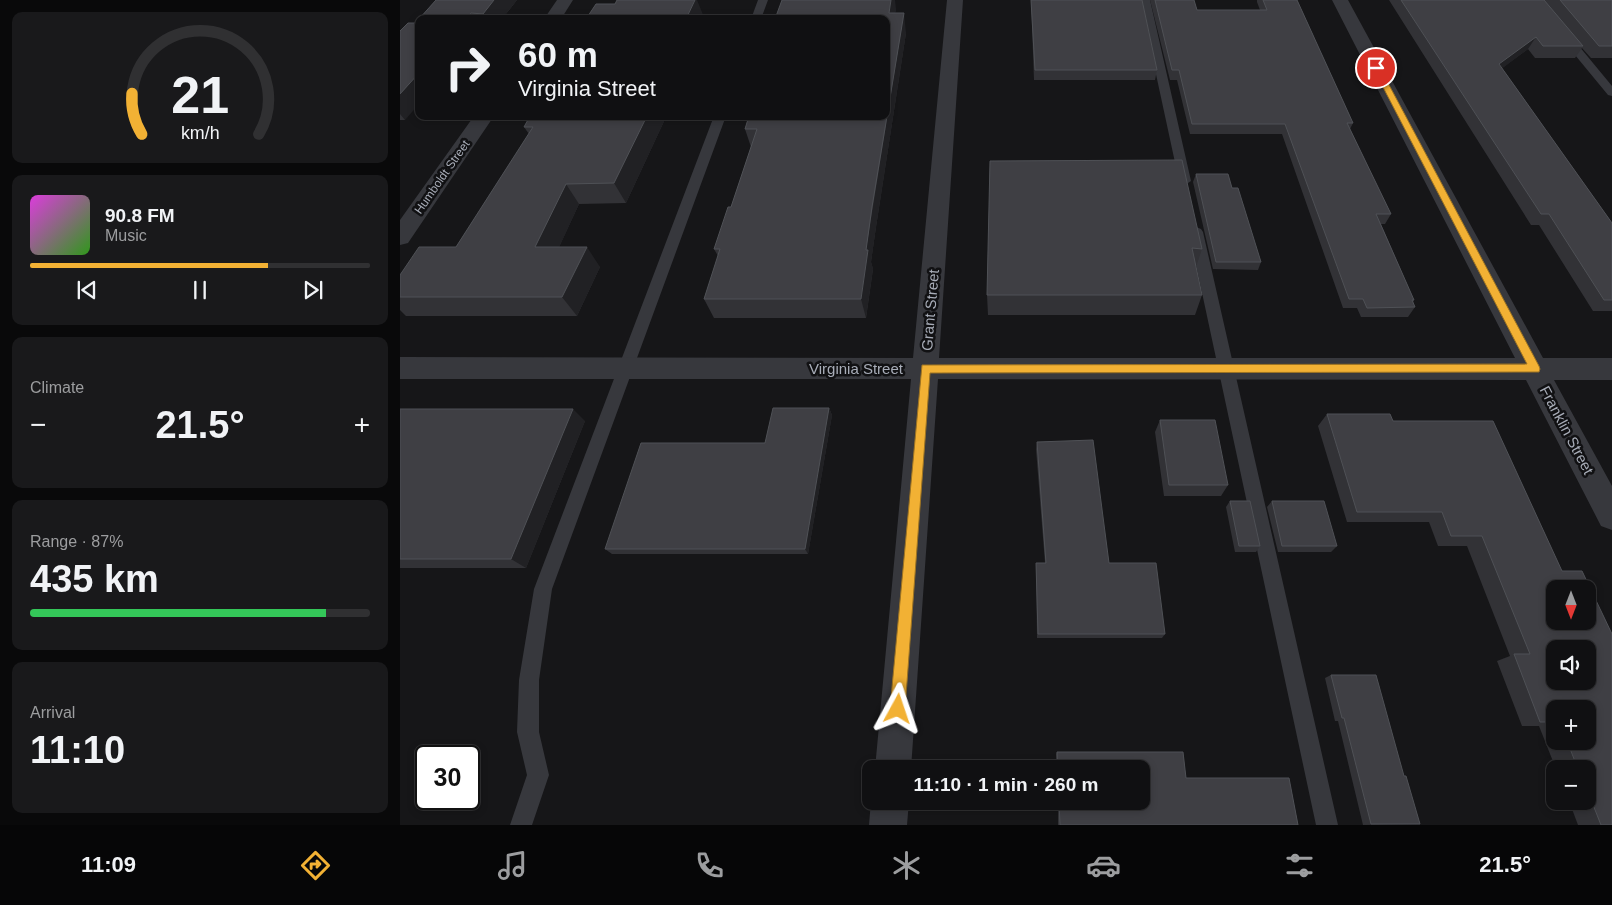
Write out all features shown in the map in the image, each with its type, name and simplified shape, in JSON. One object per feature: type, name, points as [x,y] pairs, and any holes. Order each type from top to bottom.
[{"type":"street","points":[[555,15],[565,0]]},
{"type":"street","name":"Grant Street","points":[[894,760],[955,0]]},
{"type":"street","name":"Franklin Street","points":[[1340,0],[1612,516]]},
{"type":"street","name":"Humboldt Street","points":[[400,237],[481,120]]},
{"type":"street","name":"Virginia Street","points":[[400,368],[1612,369]]},
{"type":"street","points":[[888,825],[889,810]]},
{"type":"lane","points":[[757,15],[763,0]]},
{"type":"lane","points":[[1145,0],[1188,194]]},
{"type":"lane","points":[[1559,29],[1612,94]]},
{"type":"lane","points":[[521,825],[538,775],[528,732],[529,680],[543,589],[719,120]]},
{"type":"lane","points":[[1194,223],[1327,825]]},
{"type":"building","points":[[436,0],[494,0],[483,14],[423,15]]},
{"type":"building","points":[[617,0],[695,0],[688,15],[589,15],[596,4],[615,4]]},
{"type":"building","points":[[782,0],[891,0],[889,13],[904,13],[890,98],[890,15],[776,15]]},
{"type":"building","points":[[1031,0],[1142,0],[1157,70],[1035,70]]},
{"type":"building","points":[[1155,0],[1194,0],[1197,10],[1267,10],[1263,0],[1297,0],[1353,123],[1347,123],[1391,214],[1376,214],[1414,300],[1412,300],[1415,307],[1367,308],[1363,299],[1349,299],[1285,124],[1192,124],[1179,70],[1172,70]]},
{"type":"building","points":[[1401,0],[1544,0],[1583,46],[1543,46],[1536,37],[1499,64],[1612,223],[1612,300],[1604,300],[1549,214],[1541,214]]},
{"type":"building","points":[[1560,0],[1612,0],[1612,46],[1599,46]]},
{"type":"building","points":[[408,23],[415,23],[415,77],[400,94],[400,31]]},
{"type":"building","points":[[528,120],[645,120],[614,183],[566,184],[535,247],[587,247],[562,297],[400,297],[400,275],[419,247],[456,247],[533,127],[524,127]]},
{"type":"building","points":[[748,120],[886,120],[872,207],[861,299],[704,299],[720,249],[714,249],[728,207],[731,207],[757,129],[745,129]]},
{"type":"building","points":[[1182,160],[1202,249],[1192,248],[1202,295],[987,295],[990,161]]},
{"type":"building","points":[[1196,174],[1228,174],[1232,188],[1238,188],[1261,262],[1216,262]]},
{"type":"building","points":[[773,408],[829,408],[805,549],[605,549],[641,443],[765,443]]},
{"type":"building","points":[[400,409],[573,409],[511,559],[400,559]]},
{"type":"building","points":[[1327,414],[1390,414],[1393,421],[1493,421],[1562,571],[1582,571],[1586,580],[1546,580],[1546,630],[1596,630],[1596,600],[1612,634],[1612,825],[1601,825],[1595,810],[1596,760],[1574,760],[1571,750],[1596,750],[1596,700],[1546,700],[1546,722],[1540,722],[1514,654],[1530,654],[1482,536],[1451,536],[1442,512],[1357,512]]},
{"type":"building","points":[[1160,420],[1215,420],[1228,485],[1169,485]]},
{"type":"building","points":[[1093,440],[1109,563],[1156,563],[1165,634],[1038,634],[1036,563],[1046,563],[1037,442]]},
{"type":"building","points":[[1230,501],[1250,501],[1260,546],[1239,546]]},
{"type":"building","points":[[1272,501],[1324,501],[1337,546],[1282,546]]},
{"type":"building","points":[[1331,675],[1376,675],[1404,776],[1406,776],[1420,824],[1371,824]]},
{"type":"building","points":[[1057,752],[1183,752],[1186,778],[1289,778],[1298,825],[1060,825],[1059,810],[1150,810],[1150,760],[1057,760]]},
{"type":"route","points":[[898,709],[925,368],[1535,369],[1376,68]]}]
